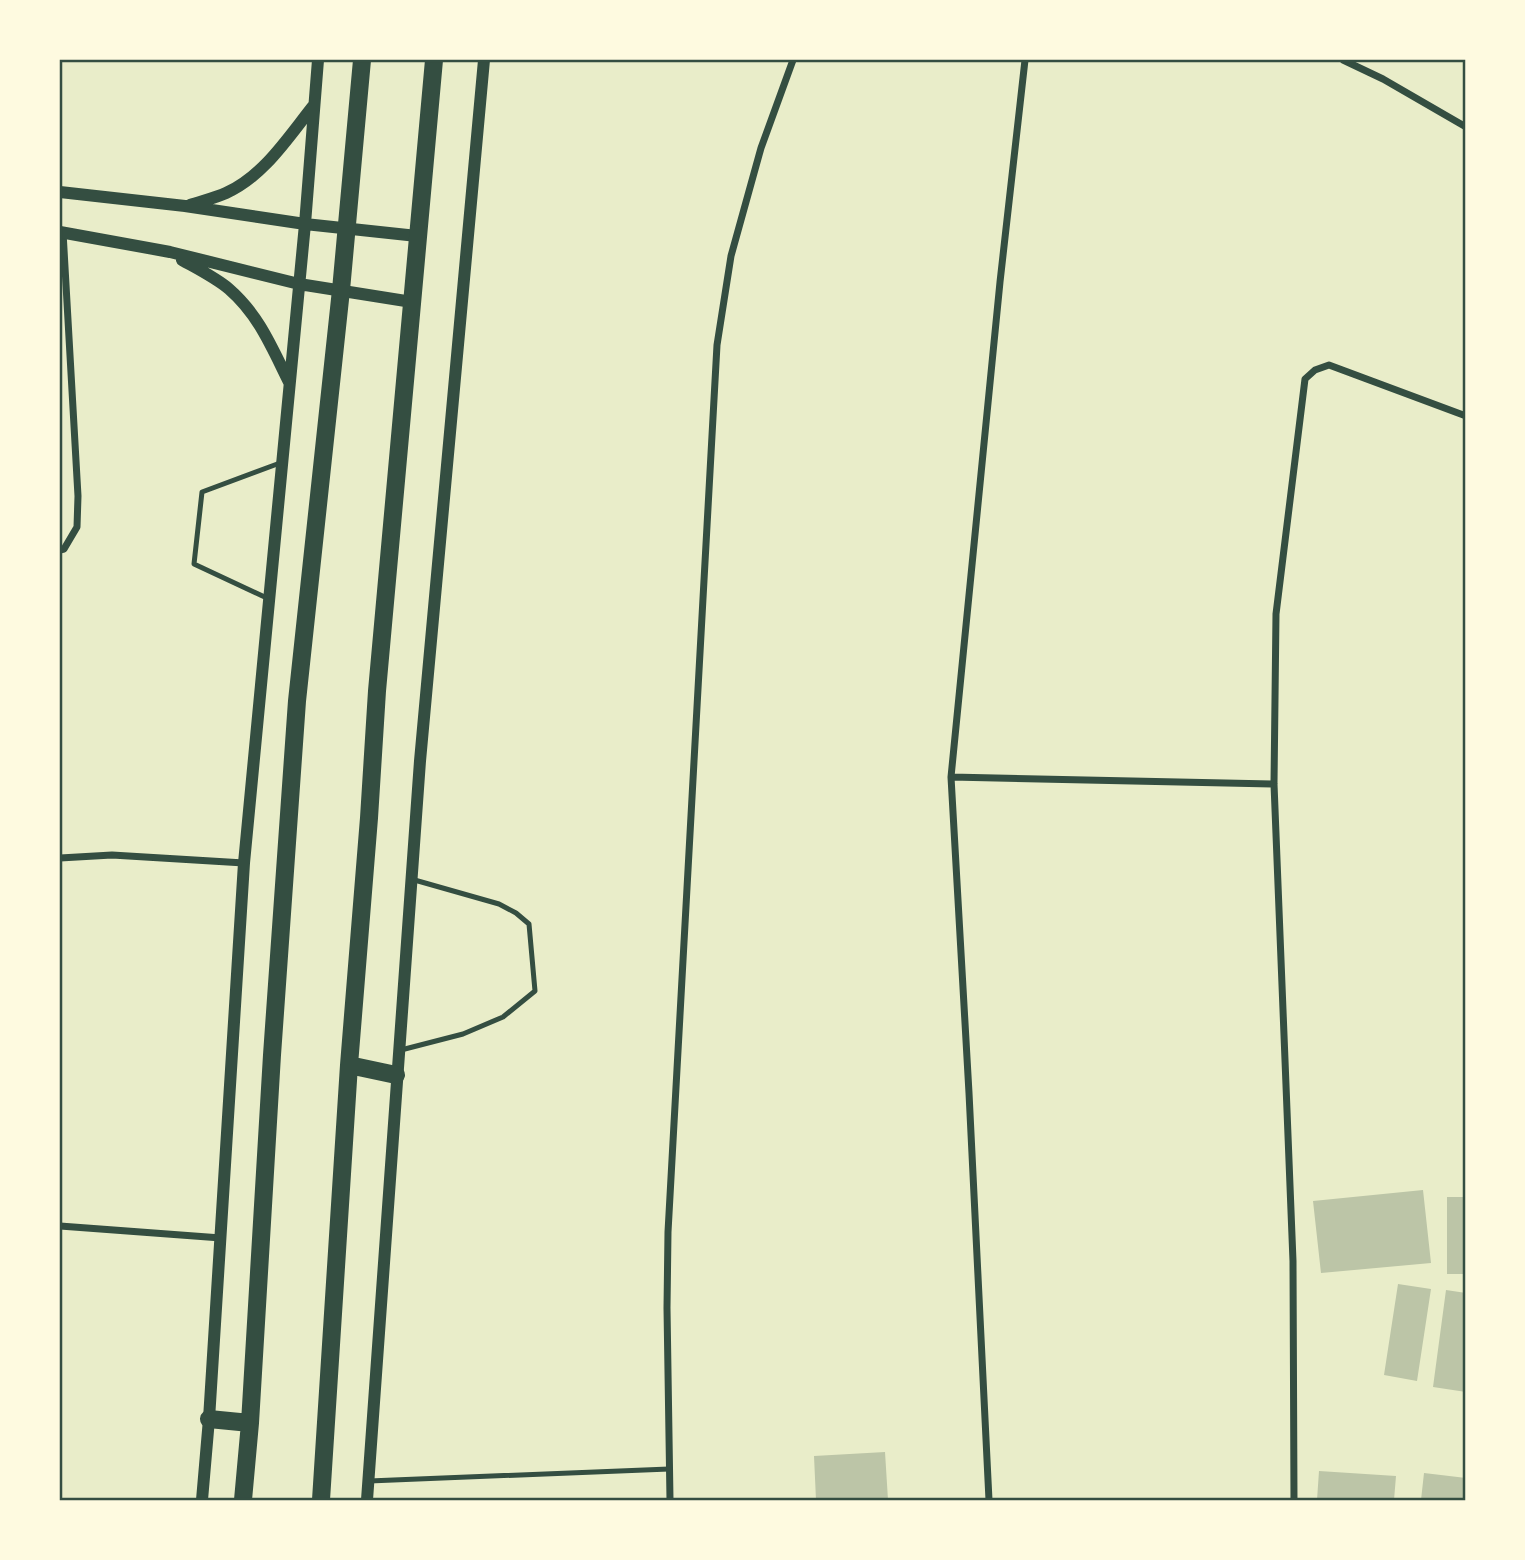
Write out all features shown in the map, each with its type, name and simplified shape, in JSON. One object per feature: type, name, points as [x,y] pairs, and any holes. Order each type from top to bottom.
[{"type":"main road","points":[[243,1500],[297,701],[341,290],[362,60]]},
{"type":"main road","points":[[321,1500],[349,1065],[377,691],[434,60]]},
{"type":"main road","points":[[349,1065],[396,1075]]},
{"type":"main road","points":[[209,1419],[250,1423]]},
{"type":"street","points":[[202,1500],[244,863],[305,224],[318,60]]},
{"type":"street","points":[[367,1500],[420,761],[484,60]]},
{"type":"street","points":[[670,1500],[668,1232],[717,345],[731,256],[761,148],[793,60]]},
{"type":"street","points":[[989,1500],[951,777],[1025,60]]},
{"type":"street","points":[[1343,60],[1383,79],[1465,127]]},
{"type":"street","points":[[185,206],[226,193],[247,180],[267,163],[314,105]]},
{"type":"street","points":[[60,192],[417,236]]},
{"type":"street","points":[[60,550],[64,549],[77,527],[78,496],[61,232],[170,252],[299,284],[412,302]]},
{"type":"street","points":[[170,252],[227,288],[248,307],[263,330],[289,384]]},
{"type":"street","points":[[1294,1500],[1293,1261],[1274,784],[1276,614],[1305,379],[1315,370],[1329,365],[1465,416]]},
{"type":"street","points":[[951,777],[1274,784]]},
{"type":"street","points":[[60,858],[112,855],[244,863]]},
{"type":"street","points":[[60,1226],[221,1238]]},
{"type":"lane","points":[[269,599],[194,564],[202,492],[282,462]]},
{"type":"lane","points":[[398,1050],[463,1034],[503,1017],[535,991],[530,924],[499,904],[411,879]]},
{"type":"lane","points":[[369,1481],[669,1469]]},
{"type":"building","points":[[1423,1190],[1431,1263],[1321,1273],[1313,1201]]},
{"type":"building","points":[[1447,1197],[1466,1197],[1466,1274],[1447,1274]]},
{"type":"building","points":[[1398,1284],[1431,1289],[1417,1381],[1384,1375]]},
{"type":"building","points":[[1446,1290],[1466,1293],[1466,1392],[1433,1387]]},
{"type":"building","points":[[885,1452],[888,1500],[816,1500],[814,1456]]},
{"type":"building","points":[[1319,1471],[1396,1476],[1394,1500],[1317,1500]]},
{"type":"building","points":[[1424,1473],[1466,1478],[1466,1500],[1421,1500]]}]
